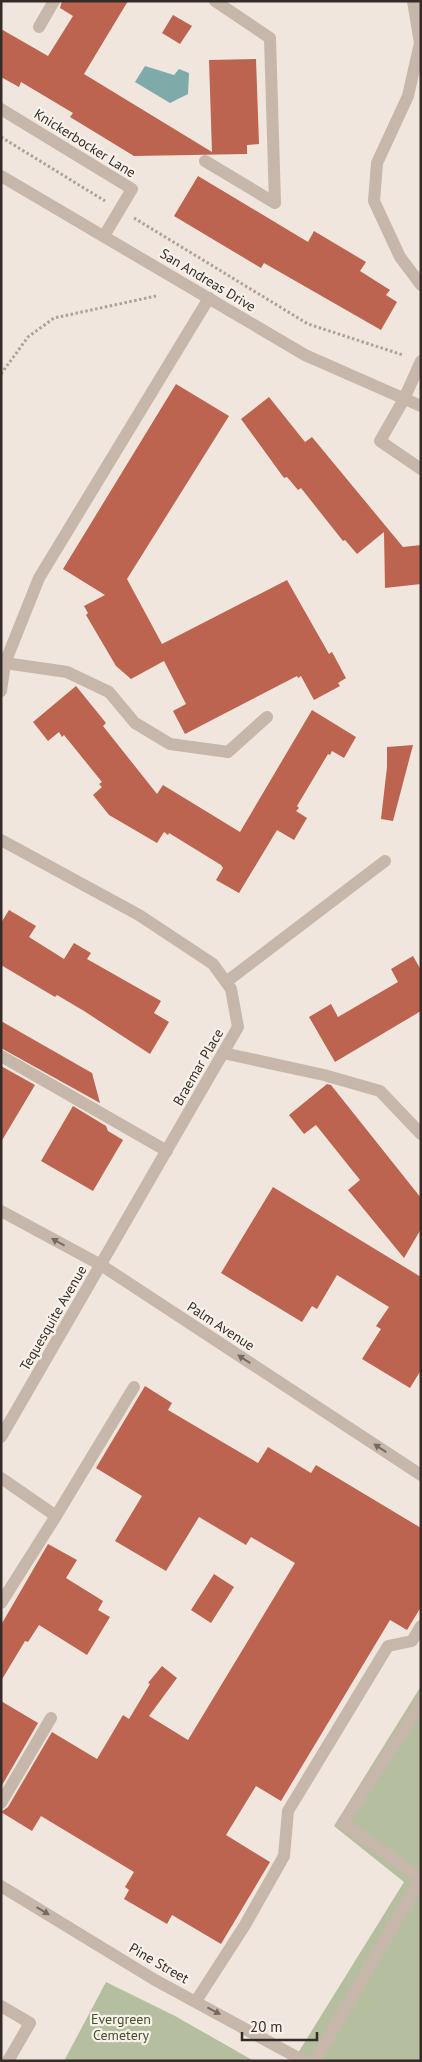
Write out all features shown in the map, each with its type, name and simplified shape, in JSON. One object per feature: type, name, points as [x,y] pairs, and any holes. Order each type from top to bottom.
[{"type":"street","points":[[39,27],[54,1]]},
{"type":"street","points":[[205,161],[275,203],[270,38],[215,1]]},
{"type":"street","points":[[413,1],[420,43],[408,96],[377,163],[374,201],[400,257],[421,285]]},
{"type":"street","name":"Knickerbocker Lane","points":[[1,109],[132,189],[104,236]]},
{"type":"street","name":"San Andreas Drive","points":[[1,176],[305,355],[421,406]]},
{"type":"street","points":[[1,691],[5,663],[39,578],[208,298]]},
{"type":"street","points":[[416,359],[404,399],[380,441],[421,469]]},
{"type":"street","points":[[5,663],[67,672],[109,692],[135,723],[170,744],[228,752],[267,717]]},
{"type":"street","name":"Braemar Place","points":[[1,840],[139,915],[213,964],[231,988],[238,1027],[101,1265]]},
{"type":"street","points":[[226,982],[385,861]]},
{"type":"street","points":[[224,1053],[380,1091],[421,1134]]},
{"type":"street","points":[[1,1056],[167,1151]]},
{"type":"street","name":"Palm Avenue","points":[[1,1211],[101,1265],[421,1475]]},
{"type":"street","name":"Tequesquite Avenue","points":[[1,1437],[101,1265]]},
{"type":"street","points":[[1,1603],[134,1387]]},
{"type":"street","points":[[1,1478],[56,1516]]},
{"type":"street","points":[[196,2001],[245,1926],[284,1856],[288,1811],[388,1646],[412,1641],[421,1626]]},
{"type":"street","points":[[314,2061],[420,1878],[342,1823],[421,1703]]},
{"type":"street","points":[[1,1803],[51,1718]]},
{"type":"street","name":"Pine Street","points":[[1,1886],[155,1980],[304,2061]]},
{"type":"street","points":[[1,2006],[30,2023],[8,2061]]},
{"type":"path","points":[[1,137],[308,324],[416,359]]},
{"type":"path","points":[[1,374],[28,337],[54,318],[156,296]]},
{"type":"green space","points":[[421,1686],[421,2061],[293,2061],[404,1882],[334,1826]]},
{"type":"green space","name":"Evergreen Cemetery","points":[[106,1982],[175,2016],[254,2061],[64,2061]]},
{"type":"water","points":[[145,66],[174,75],[179,69],[189,73],[188,94],[170,103],[135,82]]},
{"type":"building","points":[[62,1],[128,1],[84,74],[212,152],[209,60],[256,59],[259,144],[247,145],[247,154],[134,156],[70,117],[73,113],[21,82],[19,87],[1,77],[1,29],[48,56],[73,16],[60,8]]},
{"type":"building","points":[[173,15],[192,26],[180,44],[162,33]]},
{"type":"building","points":[[198,176],[308,242],[314,231],[366,262],[360,271],[390,290],[386,295],[397,302],[381,330],[264,263],[261,268],[174,216]]},
{"type":"building","points":[[176,384],[229,416],[127,579],[162,644],[287,580],[329,654],[332,652],[346,678],[338,683],[340,686],[314,700],[301,676],[298,678],[297,676],[185,734],[173,711],[186,704],[164,661],[131,679],[116,666],[86,615],[88,613],[84,606],[105,595],[63,569]]},
{"type":"building","points":[[269,397],[305,442],[312,437],[403,547],[421,545],[421,584],[385,588],[384,532],[357,554],[345,540],[343,541],[301,488],[298,490],[287,477],[284,478],[241,419]]},
{"type":"building","points":[[76,686],[106,723],[103,726],[157,794],[163,785],[240,832],[312,710],[356,737],[344,758],[332,751],[330,755],[328,754],[297,806],[299,808],[296,811],[307,818],[294,840],[277,830],[239,893],[216,880],[223,868],[221,865],[169,833],[168,835],[164,832],[157,843],[109,815],[93,795],[102,787],[99,784],[102,782],[64,735],[62,737],[59,732],[48,741],[33,722]]},
{"type":"building","points":[[413,745],[393,821],[381,819],[387,767],[387,747]]},
{"type":"building","points":[[9,910],[36,926],[29,937],[64,959],[74,943],[91,953],[87,959],[161,1001],[154,1013],[169,1022],[150,1054],[84,1011],[57,995],[55,997],[1,965],[1,923]]},
{"type":"building","points":[[413,956],[421,970],[421,1011],[335,1062],[309,1017],[331,1004],[338,1017],[398,982],[391,969]]},
{"type":"building","points":[[1,1021],[92,1073],[100,1103],[1,1048]]},
{"type":"building","points":[[1,1066],[35,1085],[1,1142]]},
{"type":"building","points":[[327,1084],[331,1085],[421,1198],[421,1229],[404,1258],[348,1190],[360,1180],[316,1125],[304,1134],[289,1115]]},
{"type":"building","points":[[73,1106],[106,1126],[108,1131],[123,1140],[93,1191],[41,1161]]},
{"type":"building","points":[[273,1187],[421,1277],[421,1370],[410,1388],[362,1359],[381,1329],[376,1326],[389,1307],[337,1275],[317,1309],[312,1306],[302,1322],[221,1273]]},
{"type":"building","points":[[145,1386],[172,1403],[168,1410],[258,1463],[268,1447],[311,1473],[316,1465],[421,1528],[421,1607],[407,1630],[390,1620],[281,1801],[256,1786],[226,1835],[270,1862],[221,1944],[172,1915],[167,1924],[124,1899],[129,1890],[125,1887],[134,1872],[41,1816],[32,1831],[1,1812],[8,1807],[52,1732],[97,1759],[123,1715],[129,1719],[150,1684],[148,1683],[162,1666],[177,1678],[149,1716],[188,1740],[295,1563],[251,1537],[246,1545],[199,1517],[166,1571],[115,1541],[142,1496],[96,1468]]},
{"type":"building","points":[[48,1544],[77,1560],[66,1578],[103,1601],[98,1610],[110,1617],[87,1655],[39,1625],[28,1642],[25,1641],[1,1681],[1,1625]]},
{"type":"building","points":[[214,1574],[234,1587],[211,1623],[191,1610]]},
{"type":"building","points":[[1,1701],[38,1723],[1,1787]]}]
